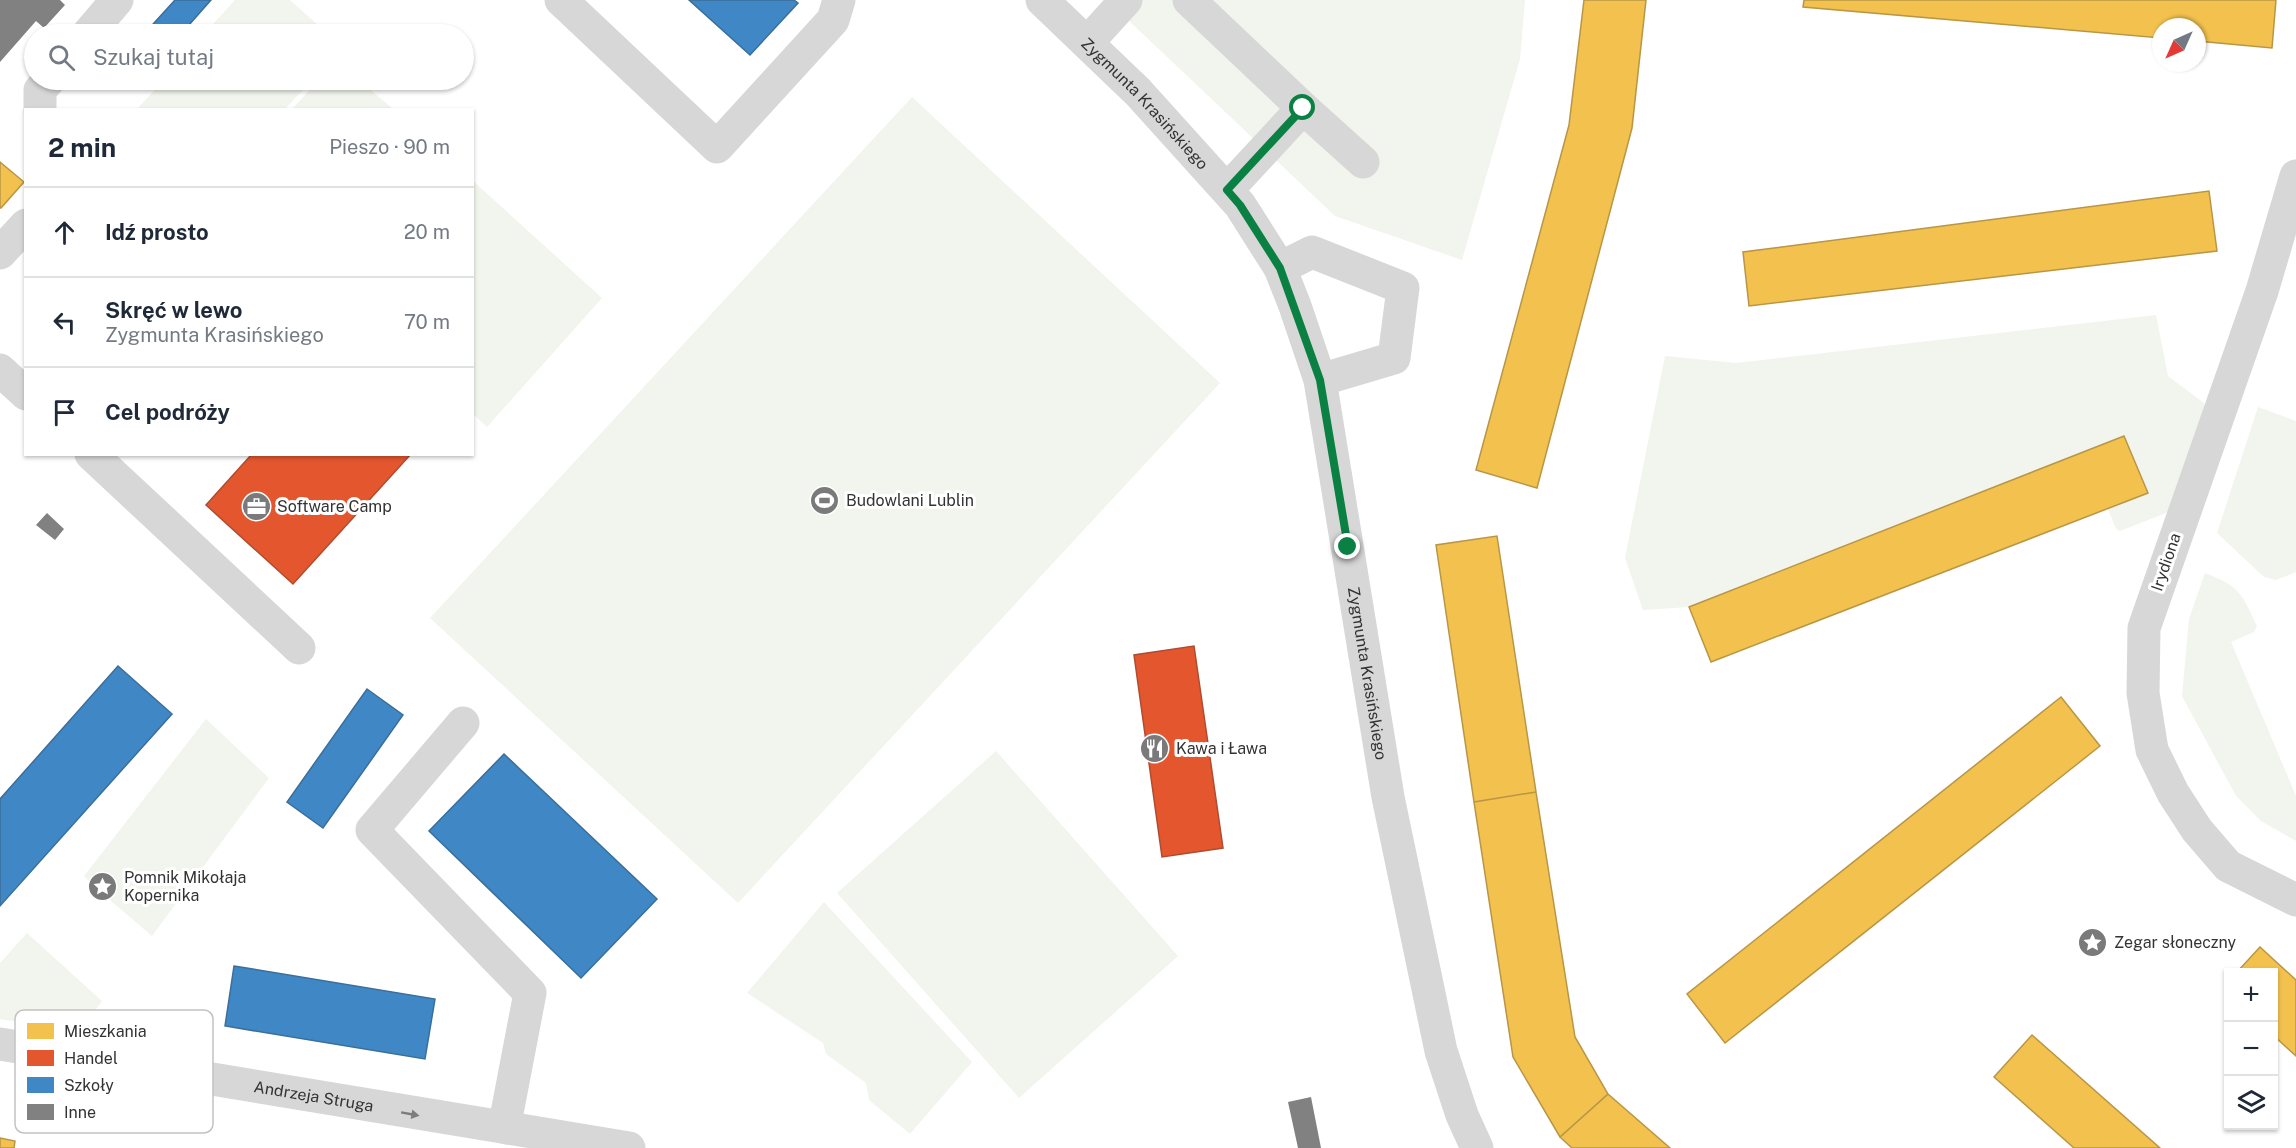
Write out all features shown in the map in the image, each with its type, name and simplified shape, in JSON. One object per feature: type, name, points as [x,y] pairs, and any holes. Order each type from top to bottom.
[{"type":"street","points":[[97,24],[117,0]]},
{"type":"street","points":[[561,0],[717,147],[833,20],[839,0]]},
{"type":"street","name":"Zygmunta Krasińskiego","points":[[1042,0],[1138,92],[1227,190],[1240,205],[1280,268],[1320,380],[1388,797],[1441,1052],[1462,1115],[1477,1148]]},
{"type":"street","points":[[1087,43],[1126,0]]},
{"type":"street","points":[[1189,0],[1362,162]]},
{"type":"street","points":[[40,90],[40,108]]},
{"type":"street","points":[[1227,190],[1303,108]]},
{"type":"street","name":"Irydiona","points":[[2296,176],[2262,291],[2144,628],[2142,693],[2152,750],[2173,793],[2197,830],[2228,866],[2296,900]]},
{"type":"street","points":[[0,253],[24,227]]},
{"type":"street","points":[[1280,268],[1312,252],[1403,288],[1394,358],[1320,380]]},
{"type":"street","points":[[0,370],[24,392]]},
{"type":"street","points":[[93,456],[299,648]]},
{"type":"street","points":[[463,723],[372,830],[530,993],[507,1113],[507,1128]]},
{"type":"street","name":"Andrzeja Struga","points":[[0,1044],[15,1046]]},
{"type":"street","name":"Andrzeja Struga","points":[[213,1079],[629,1148]]},
{"type":"shaded area","points":[[235,0],[290,0],[317,24],[213,24]]},
{"type":"shaded area","points":[[1107,0],[1525,0],[1520,59],[1462,260],[1335,216]]},
{"type":"shaded area","points":[[155,90],[303,90],[286,108],[138,108]]},
{"type":"shaded area","points":[[310,90],[371,90],[392,108],[293,108]]},
{"type":"shaded area","name":"Budowlani Lublin","points":[[912,97],[1220,383],[738,903],[430,618]]},
{"type":"shaded area","points":[[474,182],[602,298],[487,427],[474,415]]},
{"type":"shaded area","points":[[2156,315],[2168,376],[2204,403],[2206,411],[2174,504],[2166,513],[2120,531],[2116,529],[2108,509],[2148,493],[2124,436],[1689,607],[1643,610],[1625,558],[1665,356],[1736,363]]},
{"type":"shaded area","points":[[2258,407],[2296,421],[2296,572],[2276,580],[2264,577],[2217,533]]},
{"type":"shaded area","points":[[2205,573],[2233,587],[2238,592],[2257,626],[2254,632],[2231,642],[2296,796],[2296,841],[2261,821],[2236,796],[2182,696],[2189,619]]},
{"type":"shaded area","points":[[206,719],[269,778],[152,936],[104,895],[111,885],[97,872],[89,881],[84,876]]},
{"type":"shaded area","points":[[996,751],[1178,956],[1019,1098],[837,893]]},
{"type":"shaded area","points":[[824,902],[972,1062],[910,1134],[869,1100],[866,1083],[826,1054],[823,1043],[747,993]]},
{"type":"shaded area","points":[[27,933],[102,1001],[95,1010],[15,1010],[15,1021],[0,1019],[0,963]]},
{"type":"building: Mieszkania","points":[[1584,0],[1646,0],[1632,128],[1537,488],[1476,470],[1569,125]]},
{"type":"building: Mieszkania","points":[[1804,0],[2276,0],[2272,48],[2206,42],[2206,18],[2152,18],[2152,37],[1803,7]]},
{"type":"building: Mieszkania","points":[[0,162],[24,182],[1,208],[0,208]]},
{"type":"building: Mieszkania","points":[[2209,191],[2217,251],[1749,306],[1743,252]]},
{"type":"building: Mieszkania","points":[[2124,436],[2148,493],[1711,662],[1689,607]]},
{"type":"building: Mieszkania","points":[[1497,536],[1536,792],[1474,802],[1436,545]]},
{"type":"building: Mieszkania","points":[[2061,697],[2100,746],[1725,1043],[1687,994]]},
{"type":"building: Mieszkania","points":[[1536,792],[1575,1037],[1608,1094],[1560,1137],[1513,1057],[1474,802]]},
{"type":"building: Mieszkania","points":[[2260,947],[2296,980],[2296,1056],[2278,1040],[2278,968],[2241,968]]},
{"type":"building: Mieszkania","points":[[2032,1035],[2160,1148],[2074,1148],[1994,1077]]},
{"type":"building: Mieszkania","points":[[1608,1094],[1670,1148],[1572,1148],[1560,1137]]},
{"type":"building: Mieszkania","points":[[0,1138],[15,1141],[14,1148],[0,1148]]},
{"type":"building: Handel","points":[[250,456],[409,456],[293,584],[206,505]]},
{"type":"building: Handel","points":[[1194,646],[1223,848],[1162,857],[1134,655]]},
{"type":"building: Szkoły","points":[[175,0],[211,0],[190,24],[153,24]]},
{"type":"building: Szkoły","points":[[689,0],[794,0],[798,3],[750,55]]},
{"type":"building: Szkoły","points":[[118,666],[172,714],[0,906],[0,799]]},
{"type":"building: Szkoły","points":[[367,689],[403,715],[323,828],[287,802]]},
{"type":"building: Szkoły","points":[[504,754],[657,899],[581,978],[429,831]]},
{"type":"building: Szkoły","points":[[234,966],[435,999],[425,1059],[225,1026]]},
{"type":"building: Inne","points":[[0,0],[60,0],[65,5],[48,24],[39,24],[36,21],[33,24],[24,24],[24,35],[0,62]]},
{"type":"building: Inne","points":[[47,513],[64,529],[55,540],[36,525]]},
{"type":"building: Inne","points":[[1311,1097],[1321,1148],[1298,1148],[1288,1102]]},
{"type":"place","name":"Budowlani Lublin","points":[[825,500]]},
{"type":"place","name":"Software Camp","points":[[256,506]]},
{"type":"place","name":"Kawa i Ława","points":[[1155,748]]},
{"type":"place","name":"Pomnik Mikołaja Kopernika","points":[[103,886]]},
{"type":"place","name":"Zegar słoneczny","points":[[2093,942]]},
{"type":"route","points":[[1303,108],[1227,190],[1240,205],[1280,268],[1295,306],[1320,380],[1348,547]]}]
